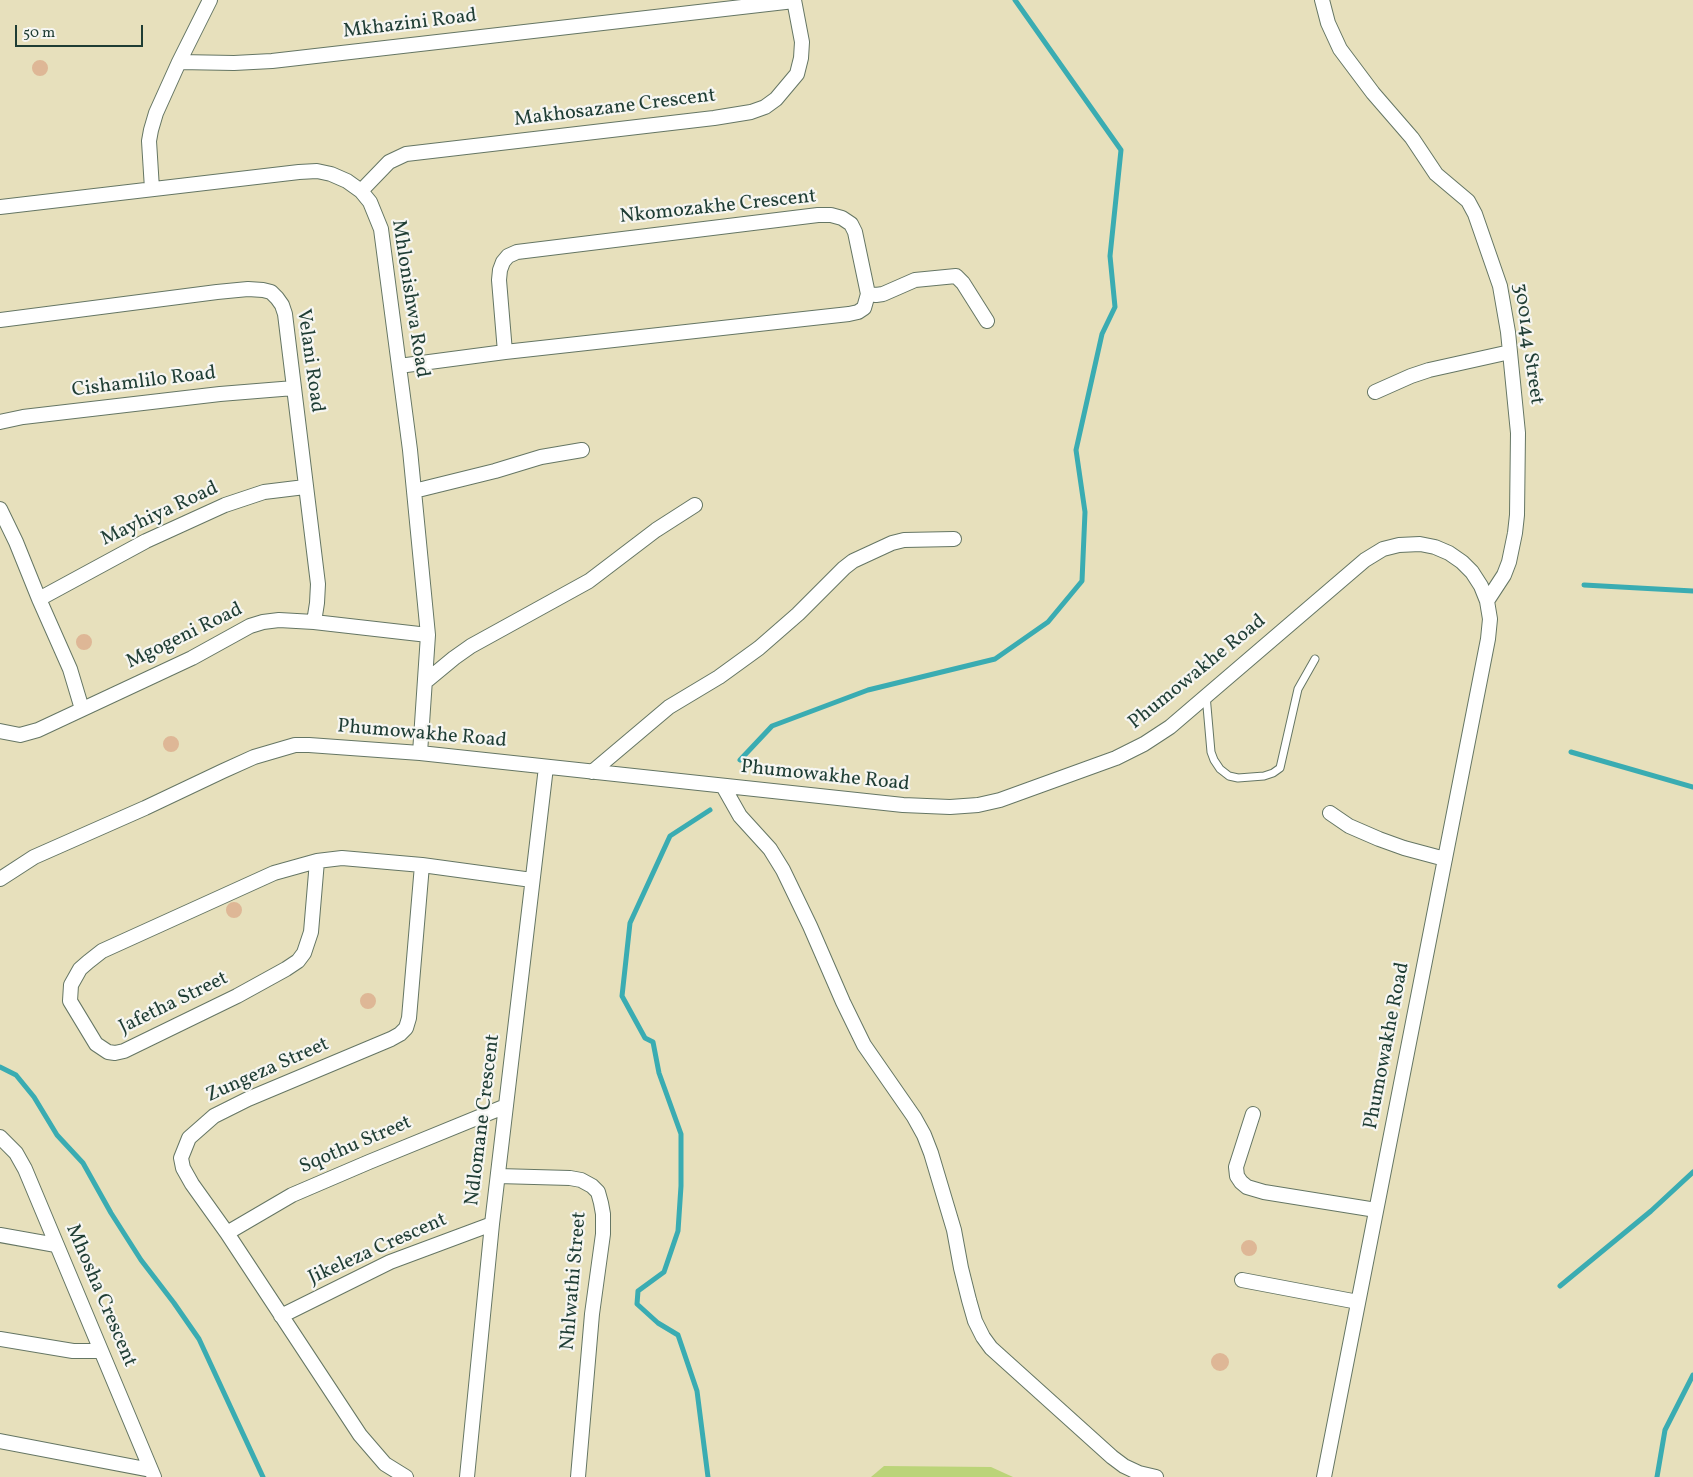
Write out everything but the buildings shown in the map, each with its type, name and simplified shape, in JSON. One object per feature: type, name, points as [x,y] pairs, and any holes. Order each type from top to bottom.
[{"type":"street","points":[[152,189],[149,141],[156,113],[210,0]]},
{"type":"street","name":"Mkhazini Road","points":[[179,62],[272,62],[794,0]]},
{"type":"street","name":"Makhosazane Crescent","points":[[361,191],[388,162],[406,154],[714,118],[751,112],[765,107],[776,99],[797,74],[802,42],[794,0]]},
{"type":"street","name":"300144 Street","points":[[1322,0],[1328,23],[1340,49],[1373,93],[1412,138],[1436,174],[1468,201],[1475,214],[1500,286],[1504,303],[1518,433],[1515,533],[1509,562],[1504,575],[1487,601]]},
{"type":"street","name":"Mhlonishwa Road","points":[[0,207],[299,172],[331,174],[347,181],[361,191],[370,202],[381,229],[414,491],[428,634],[420,753]]},
{"type":"street","name":"Nkomozakhe Crescent","points":[[505,352],[499,280],[500,270],[508,256],[517,252],[762,221],[831,215],[842,218],[851,224],[855,232],[868,294]]},
{"type":"street","points":[[399,366],[505,352],[849,314],[864,308],[868,294],[884,294],[915,280],[956,276],[964,284],[987,320]]},
{"type":"street","name":"Velani Road","points":[[0,320],[217,292],[263,290],[271,292],[282,305],[285,314],[318,584],[314,622]]},
{"type":"street","points":[[1375,392],[1429,370],[1510,352]]},
{"type":"street","name":"Cishamlilo Road","points":[[0,422],[24,417],[220,394],[294,388]]},
{"type":"street","points":[[414,491],[495,471],[541,457],[582,450]]},
{"type":"street","name":"Mayhiya Road","points":[[39,599],[146,541],[225,506],[264,492],[306,487]]},
{"type":"street","points":[[425,682],[471,646],[589,581],[656,530],[694,505]]},
{"type":"street","points":[[0,509],[70,669],[82,709]]},
{"type":"street","points":[[592,772],[669,707],[719,677],[759,648],[798,614],[853,561],[892,543],[904,540],[954,539]]},
{"type":"street","name":"Phumowakhe Road","points":[[0,879],[34,857],[145,808],[246,760],[295,745],[309,744],[420,753],[903,805],[950,807],[978,805],[1022,793],[1116,758],[1144,744],[1170,727],[1365,560],[1383,549],[1399,545],[1420,544],[1435,547],[1449,553],[1472,572],[1481,586],[1487,601],[1490,619],[1488,639],[1324,1477]]},
{"type":"street","name":"Mgogeni Road","points":[[0,731],[12,735],[26,734],[38,730],[192,658],[250,626],[263,622],[279,620],[314,622],[428,634]]},
{"type":"street","name":"Ndlomane Crescent","points":[[467,1477],[492,1224],[546,768]]},
{"type":"street","points":[[722,786],[740,816],[770,849],[783,870],[864,1045],[914,1117],[924,1135],[954,1230],[960,1268],[968,1300],[983,1337],[990,1348],[1112,1457],[1124,1466],[1156,1477]]},
{"type":"street","points":[[1330,813],[1350,826],[1379,839],[1445,859]]},
{"type":"street","name":"Jafetha Street","points":[[318,861],[311,932],[304,953],[298,961],[286,970],[237,996],[124,1051],[108,1052],[96,1044],[70,1002],[71,985],[80,969],[102,951],[274,873],[318,861],[342,858],[532,880]]},
{"type":"street","name":"Zungeza Street","points":[[406,1477],[385,1464],[360,1435],[227,1233],[192,1184],[183,1168],[181,1158],[188,1138],[214,1116],[248,1099],[400,1034],[406,1028],[409,1018],[422,866]]},
{"type":"street","name":"Sqothu Street","points":[[227,1233],[292,1195],[506,1106]]},
{"type":"street","points":[[1253,1114],[1236,1167],[1241,1182],[1247,1187],[1264,1192],[1376,1210]]},
{"type":"street","name":"Mhosha Crescent","points":[[0,1137],[16,1153],[25,1169],[153,1473]]},
{"type":"street","name":"Nhlwathi Street","points":[[498,1176],[581,1180],[598,1192],[601,1202],[603,1234],[592,1314],[578,1477]]},
{"type":"street","name":"Jikeleza Crescent","points":[[281,1316],[390,1262],[492,1224]]},
{"type":"street","points":[[0,1236],[56,1245]]},
{"type":"street","points":[[1242,1280],[1358,1302]]},
{"type":"street","points":[[0,1338],[73,1351],[101,1351]]},
{"type":"street","points":[[0,1441],[153,1473]]},
{"type":"lane","points":[[1206,695],[1211,752],[1220,770],[1229,776],[1238,778],[1264,776],[1280,768],[1298,689],[1315,659]]},
{"type":"green space","points":[[884,1466],[991,1467],[1013,1477],[871,1477]]},
{"type":"waterway","points":[[740,760],[772,726],[868,690],[995,659],[1048,622],[1082,581],[1085,512],[1076,450],[1102,334],[1115,307],[1110,256],[1121,150],[1015,0]]},
{"type":"waterway","points":[[1584,585],[1693,591]]},
{"type":"waterway","points":[[1571,752],[1693,787]]},
{"type":"waterway","points":[[708,1477],[697,1391],[678,1335],[658,1323],[637,1304],[638,1291],[664,1272],[678,1231],[681,1186],[681,1134],[659,1073],[653,1042],[645,1038],[622,996],[630,923],[670,836],[710,810]]},
{"type":"waterway","points":[[0,1067],[16,1075],[34,1097],[57,1135],[83,1163],[111,1213],[141,1260],[199,1339],[263,1477]]},
{"type":"waterway","points":[[1560,1286],[1651,1211],[1693,1172]]},
{"type":"waterway","points":[[1657,1477],[1665,1430],[1693,1375]]}]
